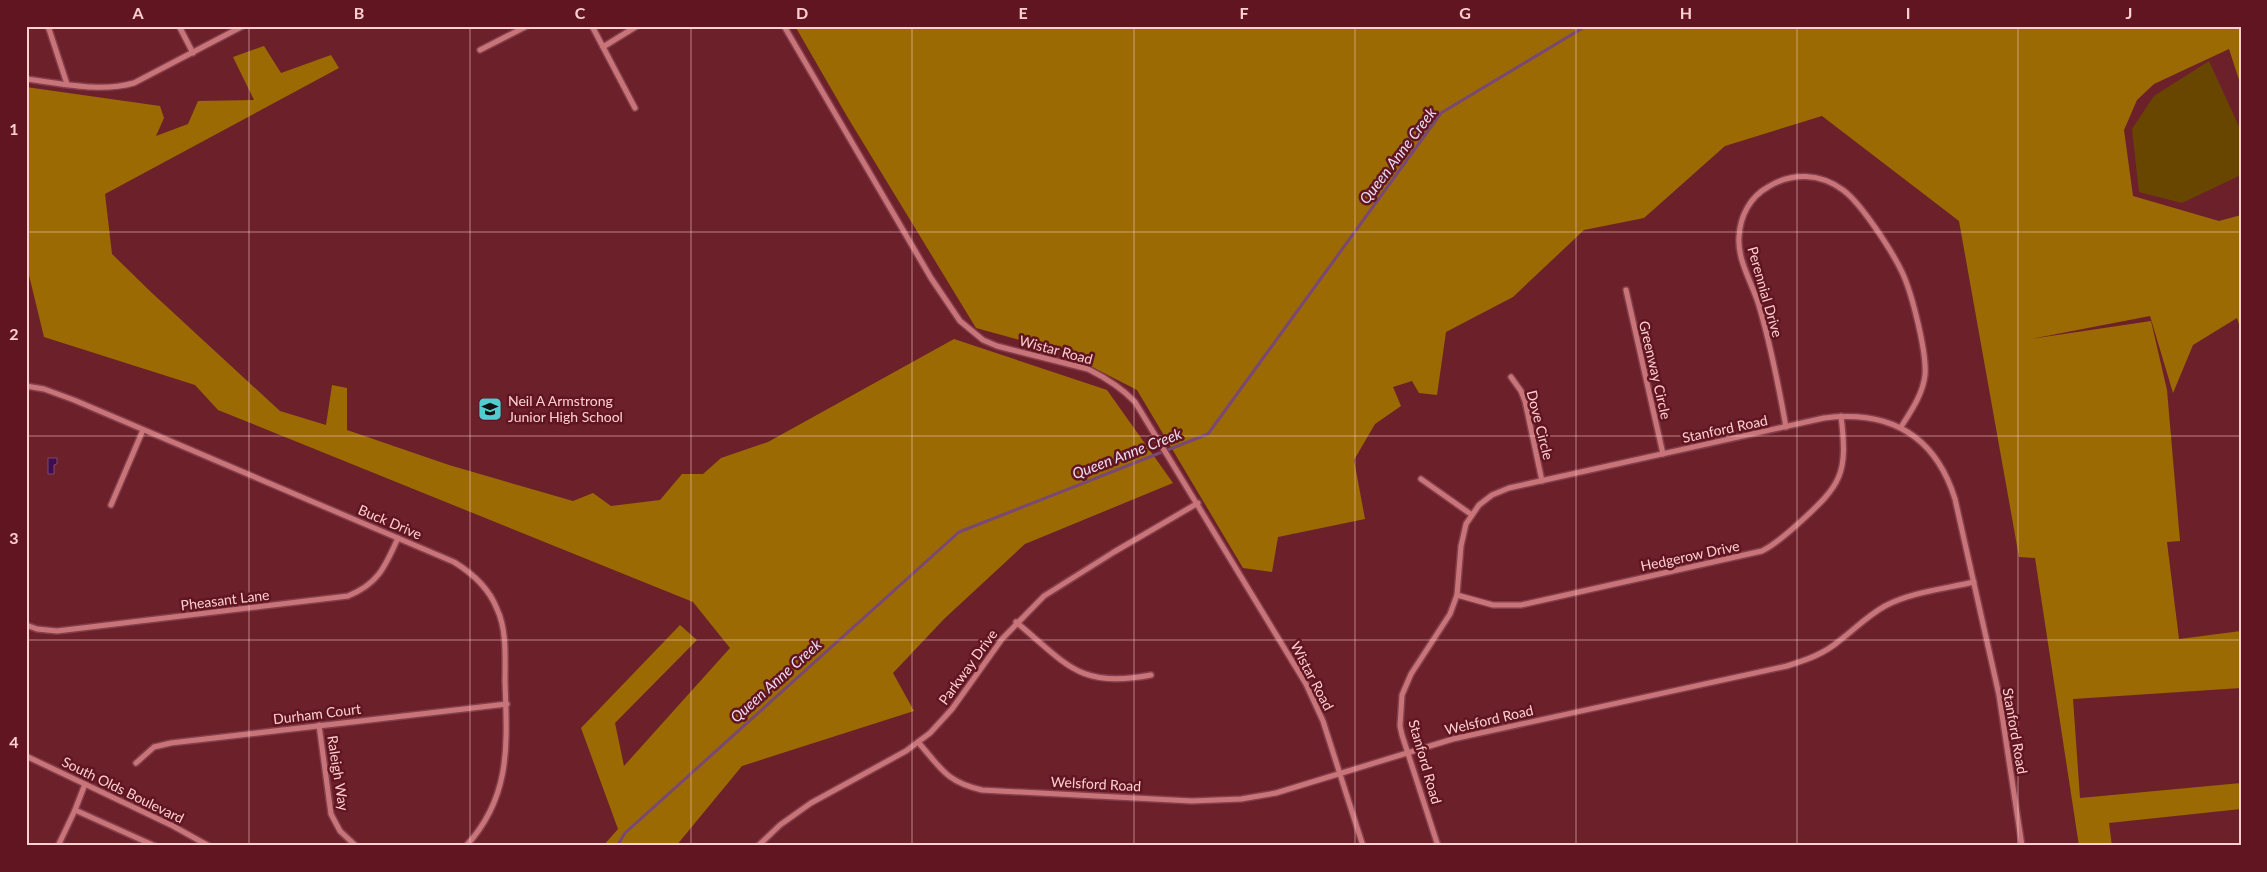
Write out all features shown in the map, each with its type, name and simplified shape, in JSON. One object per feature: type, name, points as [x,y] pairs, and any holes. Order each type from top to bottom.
[{"type":"street","points":[[48,26],[67,84]]},
{"type":"street","points":[[179,26],[194,52]]},
{"type":"street","points":[[26,80],[93,87],[119,87],[134,83],[243,26]]},
{"type":"street","points":[[480,50],[527,26]]},
{"type":"street","points":[[592,26],[636,108]]},
{"type":"street","points":[[603,47],[637,26]]},
{"type":"street","name":"Wistar Road","points":[[784,26],[931,278],[960,321],[983,340],[997,346],[1088,369],[1112,381],[1123,389],[1135,402],[1198,503],[1306,684],[1318,708],[1364,846]]},
{"type":"street","name":"Perennial Drive","points":[[1786,427],[1760,311],[1741,258],[1739,238],[1745,211],[1757,195],[1774,183],[1800,176],[1827,181],[1845,191],[1855,201],[1897,264],[1908,286],[1924,354],[1924,377],[1917,400],[1901,427]]},
{"type":"street","name":"Greenway Circle","points":[[1626,290],[1663,454]]},
{"type":"street","name":"Dove Circle","points":[[1511,377],[1521,391],[1525,401],[1542,481]]},
{"type":"street","name":"Buck Drive","points":[[26,386],[74,400],[398,538],[467,570],[483,586],[495,604],[503,634],[507,704],[506,762],[496,799],[488,817],[466,846]]},
{"type":"street","name":"Hedgerow Drive","points":[[1457,595],[1493,605],[1521,605],[1762,551],[1787,534],[1830,494],[1838,480],[1844,458],[1841,416]]},
{"type":"street","name":"Stanford Road","points":[[1438,846],[1400,726],[1402,695],[1411,674],[1443,628],[1457,595],[1461,546],[1465,528],[1479,505],[1509,488],[1824,418],[1861,416],[1901,427],[1933,454],[1950,481],[1956,499],[2002,713],[2022,846]]},
{"type":"street","points":[[111,506],[143,430]]},
{"type":"street","points":[[1421,479],[1472,514]]},
{"type":"street","name":"Parkway Drive","points":[[758,846],[780,825],[810,803],[874,770],[918,742],[952,709],[1016,622],[1044,596],[1198,503]]},
{"type":"street","name":"Pheasant Lane","points":[[26,624],[37,629],[57,631],[348,596],[360,591],[381,573],[398,538]]},
{"type":"street","name":"Welsford Road","points":[[918,742],[947,775],[956,782],[982,790],[1192,801],[1224,800],[1276,793],[1453,739],[1787,666],[1819,654],[1838,642],[1859,622],[1886,605],[1918,594],[1974,582]]},
{"type":"street","points":[[1016,622],[1066,664],[1089,676],[1111,680],[1151,674]]},
{"type":"street","name":"Durham Court","points":[[136,763],[154,747],[171,743],[507,704]]},
{"type":"street","name":"Raleigh Way","points":[[319,725],[331,814],[340,830],[356,846]]},
{"type":"street","name":"South Olds Boulevard","points":[[26,756],[209,846]]},
{"type":"street","points":[[58,846],[85,784]]},
{"type":"street","points":[[75,810],[155,846]]},
{"type":"shaded area","points":[[795,26],[2241,26],[2241,86],[2229,49],[2154,84],[2137,100],[2124,130],[2133,196],[2219,221],[2241,215],[2241,330],[2237,318],[2193,345],[2173,393],[2150,316],[2031,339],[2151,321],[2167,390],[2180,541],[2167,542],[2179,639],[2241,631],[2241,688],[2073,699],[2080,798],[2241,783],[2241,809],[2109,823],[2112,846],[2079,846],[2035,558],[2019,557],[1959,221],[1822,116],[1725,146],[1644,218],[1584,230],[1513,297],[1446,332],[1437,395],[1419,393],[1412,381],[1393,387],[1401,406],[1375,424],[1354,460],[1365,519],[1278,537],[1272,572],[1243,568],[1137,390],[1063,352],[976,328],[848,118]]},
{"type":"shaded area","points":[[264,46],[281,73],[331,55],[339,68],[105,194],[112,254],[280,411],[326,425],[332,385],[347,388],[347,430],[449,465],[573,501],[593,493],[611,506],[660,500],[682,474],[703,474],[721,458],[768,442],[954,339],[1107,390],[1173,483],[1025,544],[944,619],[893,673],[914,711],[742,766],[676,846],[603,846],[618,829],[581,728],[680,625],[697,640],[615,723],[624,766],[730,648],[693,602],[218,410],[195,385],[44,337],[26,263],[26,87],[160,106],[164,118],[156,136],[188,124],[198,101],[254,100],[233,57]]},
{"type":"shaded area","points":[[2209,61],[2241,131],[2241,175],[2182,203],[2139,192],[2132,129],[2154,96]]},
{"type":"shaded area","points":[[48,458],[57,458],[57,464],[54,465],[54,474],[48,474]]},
{"type":"waterway","name":"Queen Anne Creek","points":[[617,846],[625,833],[959,532],[1208,434],[1441,113],[1586,26]]},
{"type":"place","name":"Neil A Armstrong Junior High School","points":[[490,409]]}]
